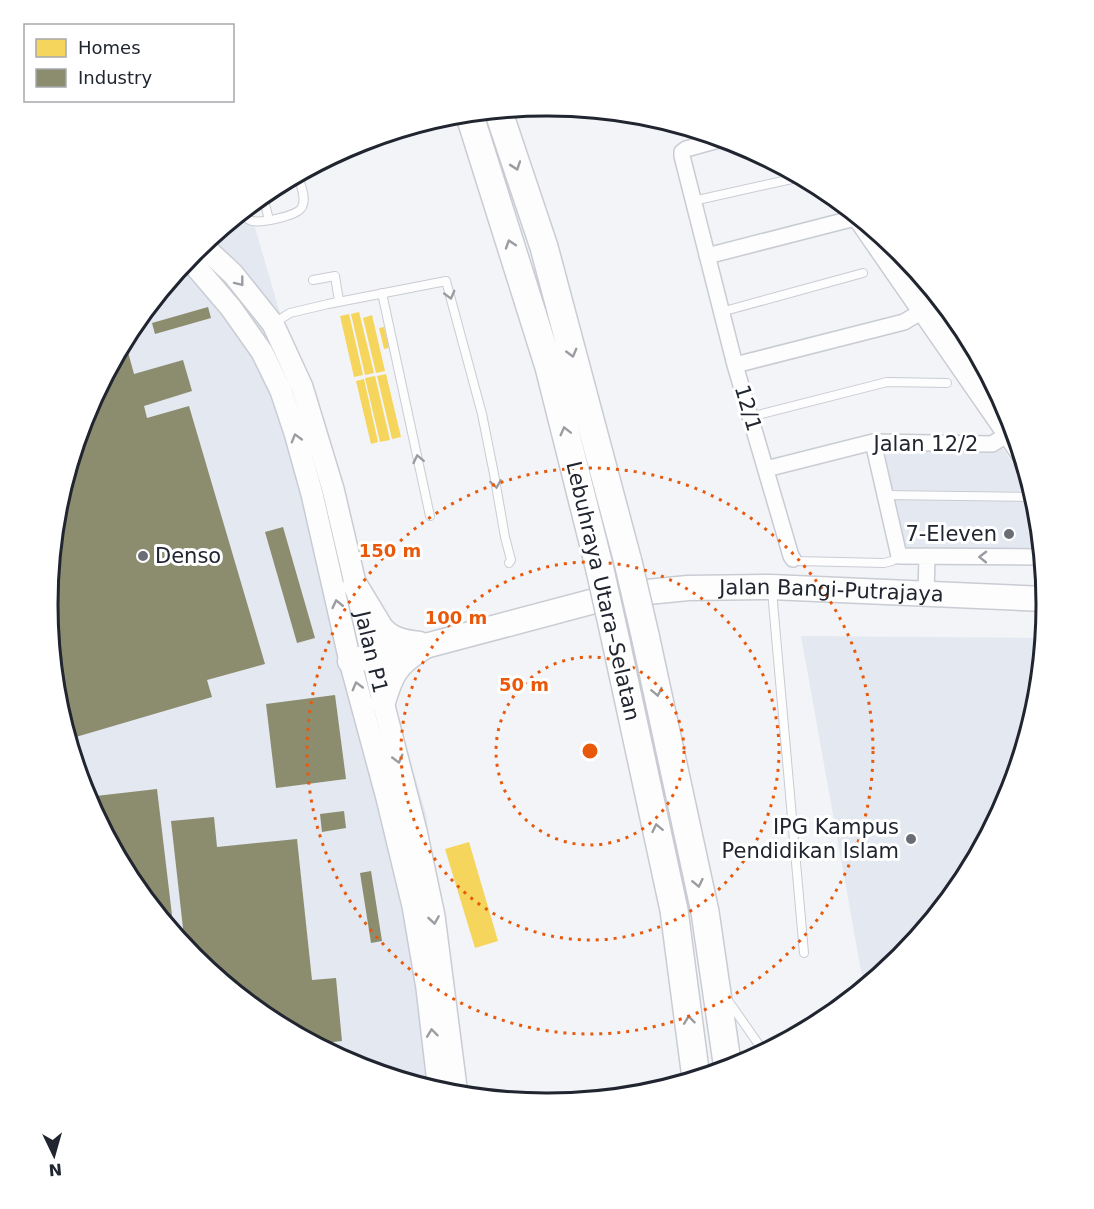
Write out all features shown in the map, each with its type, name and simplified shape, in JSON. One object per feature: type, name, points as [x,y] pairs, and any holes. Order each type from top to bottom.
[{"type":"highway","name":"Lebuhraya Utara–Selatan","points":[[501,118],[543,247],[628,562],[705,912],[727,1059]]},
{"type":"highway","name":"Lebuhraya Utara–Selatan","points":[[472,122],[549,367],[600,570],[675,910],[695,1070]]},
{"type":"main road","name":"Jalan P1","points":[[209,252],[233,274],[273,324],[302,387],[322,491],[361,659],[396,835],[413,906],[427,988],[438,1080]]},
{"type":"main road","name":"Jalan P1","points":[[195,266],[231,309],[262,352],[281,391],[295,432],[322,491],[355,585],[361,659],[383,702],[416,831],[434,916],[456,1085]]},
{"type":"main road","points":[[355,585],[385,633],[397,640],[429,645]]},
{"type":"main road","name":"Jalan Bangi-Putrajaya","points":[[429,645],[617,595],[688,588],[771,586],[1036,599]]},
{"type":"main road","points":[[361,659],[429,645]]},
{"type":"main road","points":[[383,702],[393,672],[407,657],[429,645]]},
{"type":"street","name":"12/1","points":[[707,143],[682,152],[735,365],[793,559]]},
{"type":"street","points":[[707,256],[844,217]]},
{"type":"street","points":[[873,241],[963,353],[986,390]]},
{"type":"street","points":[[906,273],[926,309]]},
{"type":"street","points":[[735,365],[904,322],[926,309]]},
{"type":"street","name":"Jalan 12/2","points":[[765,469],[873,442],[992,444],[1004,434]]},
{"type":"street","points":[[873,442],[899,556],[1032,557]]},
{"type":"street","points":[[926,594],[927,556]]},
{"type":"lane","points":[[693,201],[789,180]]},
{"type":"lane","points":[[248,219],[251,221],[269,220],[299,212],[304,198],[300,183]]},
{"type":"lane","points":[[266,206],[269,220]]},
{"type":"lane","points":[[721,312],[863,273]]},
{"type":"lane","points":[[313,280],[334,276],[339,301]]},
{"type":"lane","points":[[273,324],[290,314],[339,301],[446,281],[482,414],[511,560],[509,563]]},
{"type":"lane","points":[[382,293],[430,516]]},
{"type":"lane","points":[[750,417],[886,382],[947,383]]},
{"type":"lane","points":[[885,495],[1023,496]]},
{"type":"lane","points":[[793,559],[797,561],[884,563],[899,556]]},
{"type":"lane","points":[[771,586],[804,953]]},
{"type":"lane","points":[[396,835],[416,831]]},
{"type":"lane","points":[[715,980],[759,1045]]},
{"type":"shaded area","points":[[252,216],[426,814],[463,1086],[390,1067],[331,1043],[276,1011],[225,972],[180,927],[141,876],[109,821],[84,762],[68,700],[58,605],[68,509],[84,447],[109,388],[124,360],[159,307],[202,259]]},
{"type":"shaded area","points":[[879,446],[1002,448],[1016,468],[1019,478],[1032,552],[902,550]]},
{"type":"shaded area","name":"IPG Kampus Pendidikan Islam","points":[[801,636],[1034,638],[1026,700],[1019,731],[1010,762],[985,821],[970,849],[935,902],[892,950],[862,977]]},
{"type":"building: Homes","points":[[359,312],[374,373],[365,375],[351,314]]},
{"type":"building: Homes","points":[[349,314],[363,375],[354,377],[340,316]]},
{"type":"building: Homes","points":[[372,315],[385,371],[376,373],[363,318]]},
{"type":"building: Homes","points":[[384,327],[389,348],[384,349],[379,328]]},
{"type":"building: Homes","points":[[386,374],[401,437],[392,439],[377,376]]},
{"type":"building: Homes","points":[[375,376],[390,440],[380,442],[365,378]]},
{"type":"building: Homes","points":[[364,379],[378,442],[371,444],[356,381]]},
{"type":"building: Homes","points":[[469,842],[498,941],[475,948],[445,849]]},
{"type":"building: Industry","points":[[208,307],[211,318],[155,334],[152,323]]},
{"type":"building: Industry","name":"Denso","points":[[128,353],[134,374],[183,360],[192,391],[144,406],[147,418],[189,406],[265,664],[207,680],[212,697],[77,737],[75,731],[63,668],[58,605],[63,541],[68,509],[84,447],[109,388]]},
{"type":"building: Industry","points":[[283,527],[315,638],[297,643],[265,532]]},
{"type":"building: Industry","points":[[335,695],[346,779],[276,788],[266,704]]},
{"type":"building: Industry","points":[[157,789],[172,918],[124,849],[98,796]]},
{"type":"building: Industry","points":[[344,811],[346,828],[322,832],[320,814]]},
{"type":"building: Industry","points":[[214,817],[217,847],[297,839],[312,980],[336,978],[342,1041],[330,1042],[276,1011],[225,972],[183,930],[171,821]]},
{"type":"building: Industry","points":[[371,871],[382,941],[371,943],[360,873]]},
{"type":"place","name":"7-Eleven","points":[[1009,534]]},
{"type":"place","name":"Denso","points":[[143,556]]},
{"type":"place","name":"IPG Kampus Pendidikan Islam","points":[[911,839]]}]
